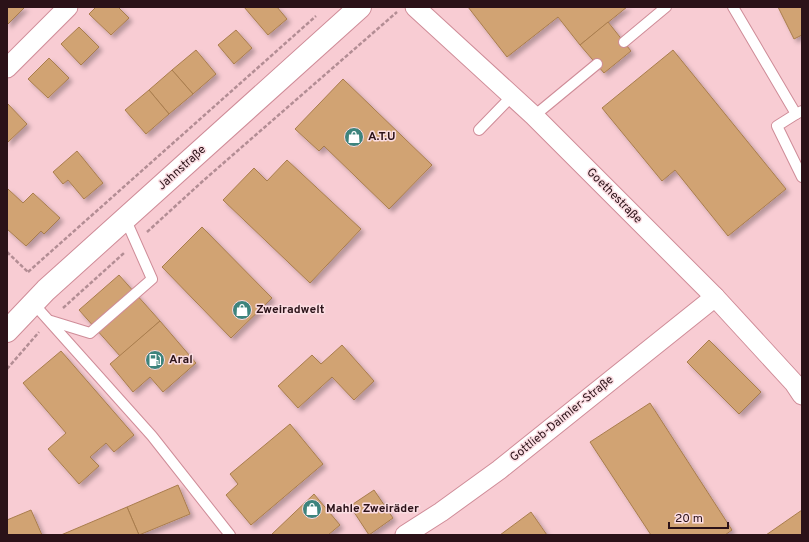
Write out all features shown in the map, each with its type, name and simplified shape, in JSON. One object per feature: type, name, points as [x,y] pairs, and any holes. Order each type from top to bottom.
[{"type":"main road","name":"Jahnstraße","points":[[7,331],[40,296],[360,7]]},
{"type":"street","points":[[7,68],[68,7]]},
{"type":"street","name":"Goethestraße","points":[[407,9],[534,116],[715,297],[794,383],[802,395]]},
{"type":"street","name":"Gottlieb-Daimler-Straße","points":[[405,535],[441,512],[499,470],[715,297]]},
{"type":"lane","points":[[624,42],[666,7]]},
{"type":"lane","points":[[733,7],[799,113],[777,126],[802,177]]},
{"type":"lane","points":[[534,116],[597,64]]},
{"type":"lane","points":[[479,130],[512,96]]},
{"type":"lane","points":[[49,321],[90,333],[152,279],[125,218]]},
{"type":"lane","points":[[40,296],[49,321],[152,436],[230,535]]},
{"type":"path","points":[[7,369],[49,321],[204,180],[407,9]]},
{"type":"path","points":[[28,272],[159,157],[265,60],[321,12]]},
{"type":"path","points":[[7,252],[28,272],[40,296]]},
{"type":"building","points":[[7,7],[25,7],[7,25]]},
{"type":"building","points":[[96,7],[118,7],[129,18],[111,35],[89,14]]},
{"type":"building","points":[[244,7],[277,7],[287,19],[268,35]]},
{"type":"building","points":[[468,7],[627,7],[580,45],[558,17],[507,57]]},
{"type":"building","points":[[778,7],[802,7],[802,35],[794,39]]},
{"type":"building","points":[[608,22],[631,51],[604,73],[580,45]]},
{"type":"building","points":[[79,27],[99,47],[81,65],[61,44]]},
{"type":"building","points":[[236,30],[252,48],[234,64],[218,45]]},
{"type":"building","points":[[196,50],[216,74],[193,94],[172,70]]},
{"type":"building","points":[[673,50],[786,189],[728,236],[675,170],[662,181],[602,108]]},
{"type":"building","points":[[49,58],[69,78],[48,98],[28,79]]},
{"type":"building","points":[[172,70],[193,94],[169,114],[149,90]]},
{"type":"building","name":"A.T.U","points":[[343,79],[432,165],[389,209],[324,146],[319,151],[295,129]]},
{"type":"building","points":[[149,90],[169,114],[146,134],[125,110]]},
{"type":"building","points":[[7,103],[27,124],[7,143]]},
{"type":"building","points":[[77,151],[103,183],[84,199],[68,180],[63,184],[53,172]]},
{"type":"building","points":[[287,160],[361,229],[310,283],[223,200],[254,168],[267,181]]},
{"type":"building","points":[[8,189],[23,203],[33,193],[60,218],[44,234],[41,231],[26,246],[7,229]]},
{"type":"building","points":[[202,227],[272,298],[231,338],[162,267]]},
{"type":"building","points":[[119,275],[160,321],[120,356],[79,310]]},
{"type":"building","name":"Aral","points":[[160,321],[196,363],[163,392],[150,377],[133,392],[110,364]]},
{"type":"building","points":[[709,340],[761,392],[739,414],[687,362]]},
{"type":"building","points":[[342,345],[374,381],[354,400],[332,377],[298,408],[278,386],[312,355],[321,364]]},
{"type":"building","points":[[61,351],[134,435],[114,452],[106,443],[90,457],[99,466],[79,484],[48,449],[66,433],[23,383]]},
{"type":"building","points":[[650,403],[732,530],[725,535],[651,535],[590,442]]},
{"type":"building","points":[[290,424],[323,464],[251,525],[226,495],[238,484],[230,474]]},
{"type":"building","points":[[178,485],[190,514],[139,535],[127,507]]},
{"type":"building","points":[[374,490],[393,518],[369,535],[350,506]]},
{"type":"building","name":"Mahle Zweiräder","points":[[314,494],[340,525],[328,535],[271,535]]},
{"type":"building","points":[[127,507],[139,535],[61,535]]},
{"type":"building","points":[[31,510],[42,535],[7,535],[7,520]]},
{"type":"building","points":[[802,510],[802,535],[766,535]]},
{"type":"building","points":[[531,512],[547,535],[500,535]]},
{"type":"place","name":"A.T.U","points":[[354,137]]},
{"type":"place","name":"Zweiradwelt","points":[[242,310]]},
{"type":"place","name":"Aral","points":[[155,360]]},
{"type":"place","name":"Mahle Zweiräder","points":[[312,509]]}]
